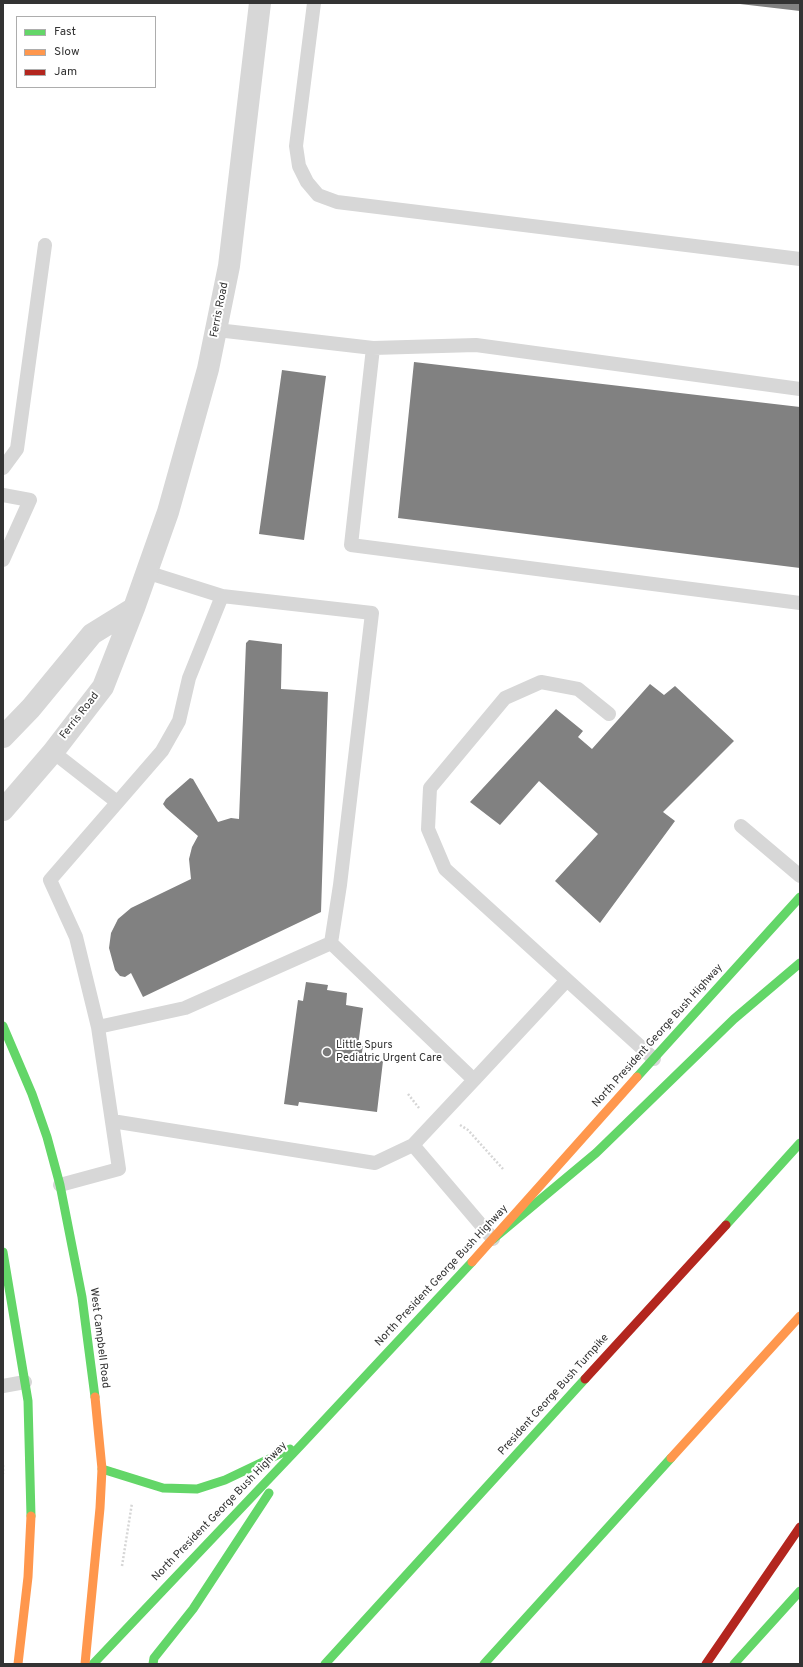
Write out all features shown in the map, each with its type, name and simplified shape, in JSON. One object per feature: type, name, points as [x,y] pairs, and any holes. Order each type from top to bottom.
[{"type":"main road","name":"North President George Bush Highway","points":[[93,1664],[302,1444],[493,1239],[800,897]]},
{"type":"main road","points":[[493,1239],[596,1153],[734,1019],[800,963]]},
{"type":"main road","name":"West Campbell Road","points":[[3,1026],[32,1094],[60,1185],[82,1297],[102,1469],[100,1508],[85,1664]]},
{"type":"main road","name":"President George Bush Turnpike","points":[[325,1664],[800,1143]]},
{"type":"main road","points":[[3,1252],[28,1402],[32,1505],[28,1577],[18,1664]]},
{"type":"main road","points":[[484,1664],[800,1316]]},
{"type":"main road","points":[[102,1469],[163,1488],[197,1489],[225,1480],[302,1444]]},
{"type":"main road","points":[[153,1664],[154,1658],[193,1609],[302,1444]]},
{"type":"main road","points":[[706,1664],[800,1527]]},
{"type":"main road","points":[[734,1664],[800,1591]]},
{"type":"street","name":"Ferris Road","points":[[3,810],[52,752],[103,687],[134,608],[168,512],[200,402],[217,330],[229,266],[260,3]]},
{"type":"street","points":[[3,736],[31,708],[92,634],[134,608]]},
{"type":"lane","points":[[314,3],[296,146],[299,166],[307,182],[318,195],[337,202],[800,259]]},
{"type":"lane","points":[[3,468],[17,449],[45,245]]},
{"type":"lane","points":[[217,330],[373,348],[476,345],[800,389]]},
{"type":"lane","points":[[373,348],[351,545],[800,603]]},
{"type":"lane","points":[[3,495],[30,500],[3,560]]},
{"type":"lane","points":[[146,572],[222,596],[372,613],[340,885],[331,943]]},
{"type":"lane","points":[[60,1185],[119,1169],[98,1028],[76,937],[50,880],[162,751],[179,721],[189,678],[222,596]]},
{"type":"lane","points":[[609,714],[578,688],[541,682],[505,698],[430,788],[428,829],[445,869],[654,1059]]},
{"type":"lane","points":[[52,752],[117,802]]},
{"type":"lane","points":[[741,826],[800,876]]},
{"type":"lane","points":[[98,1028],[185,1008],[331,943]]},
{"type":"lane","points":[[331,943],[474,1080]]},
{"type":"lane","points":[[112,1121],[375,1163],[413,1145],[568,980]]},
{"type":"lane","points":[[413,1145],[493,1239]]},
{"type":"lane","points":[[3,1386],[25,1382]]},
{"type":"path","points":[[408,1094],[421,1111]]},
{"type":"path","points":[[460,1125],[468,1130],[503,1169]]},
{"type":"path","points":[[3,1465],[3,1474]]},
{"type":"path","points":[[120,1573],[132,1503]]},
{"type":"building","points":[[800,3],[800,11],[740,4]]},
{"type":"building","points":[[414,362],[800,407],[800,568],[398,518]]},
{"type":"building","points":[[282,370],[326,376],[304,540],[259,534]]},
{"type":"building","points":[[249,640],[282,644],[281,689],[328,692],[321,912],[143,997],[131,973],[125,977],[120,976],[115,970],[109,948],[111,933],[118,919],[131,908],[191,879],[189,859],[192,847],[198,836],[166,808],[163,804],[166,799],[190,778],[193,779],[218,822],[231,818],[239,819],[246,643]]},
{"type":"building","points":[[650,684],[664,695],[675,686],[734,741],[663,812],[675,821],[600,923],[555,881],[598,834],[539,781],[500,825],[470,802],[556,709],[583,731],[578,737],[592,749]]},
{"type":"building","name":"Little Spurs Pediatric Urgent Care","points":[[306,982],[328,985],[327,990],[347,993],[346,1005],[363,1008],[358,1046],[363,1046],[361,1058],[383,1061],[377,1112],[299,1102],[298,1106],[284,1104],[298,1000],[303,1001]]},
{"type":"traffic: fast","points":[[637,1077],[800,897]]},
{"type":"traffic: fast","points":[[493,1239],[596,1153],[734,1019],[800,963]]},
{"type":"traffic: fast","points":[[3,1026],[32,1094],[47,1137],[60,1185],[82,1297],[95,1397]]},
{"type":"traffic: fast","points":[[726,1225],[800,1143]]},
{"type":"traffic: fast","points":[[3,1252],[28,1401],[31,1516]]},
{"type":"traffic: fast","points":[[93,1664],[472,1262]]},
{"type":"traffic: fast","points":[[325,1664],[585,1379]]},
{"type":"traffic: fast","points":[[102,1469],[163,1488],[197,1489],[225,1480],[290,1449]]},
{"type":"traffic: fast","points":[[484,1664],[671,1458]]},
{"type":"traffic: fast","points":[[153,1664],[154,1658],[193,1609],[269,1493]]},
{"type":"traffic: fast","points":[[734,1664],[800,1591]]},
{"type":"traffic: slow","points":[[472,1262],[637,1077]]},
{"type":"traffic: slow","points":[[671,1458],[800,1316]]},
{"type":"traffic: slow","points":[[85,1664],[100,1508],[102,1469],[95,1397]]},
{"type":"traffic: slow","points":[[18,1664],[28,1577],[31,1516]]},
{"type":"traffic: jam","points":[[585,1379],[726,1225]]},
{"type":"traffic: jam","points":[[706,1664],[800,1527]]},
{"type":"place","name":"Little Spurs Pediatric Urgent Care","points":[[327,1052]]}]
